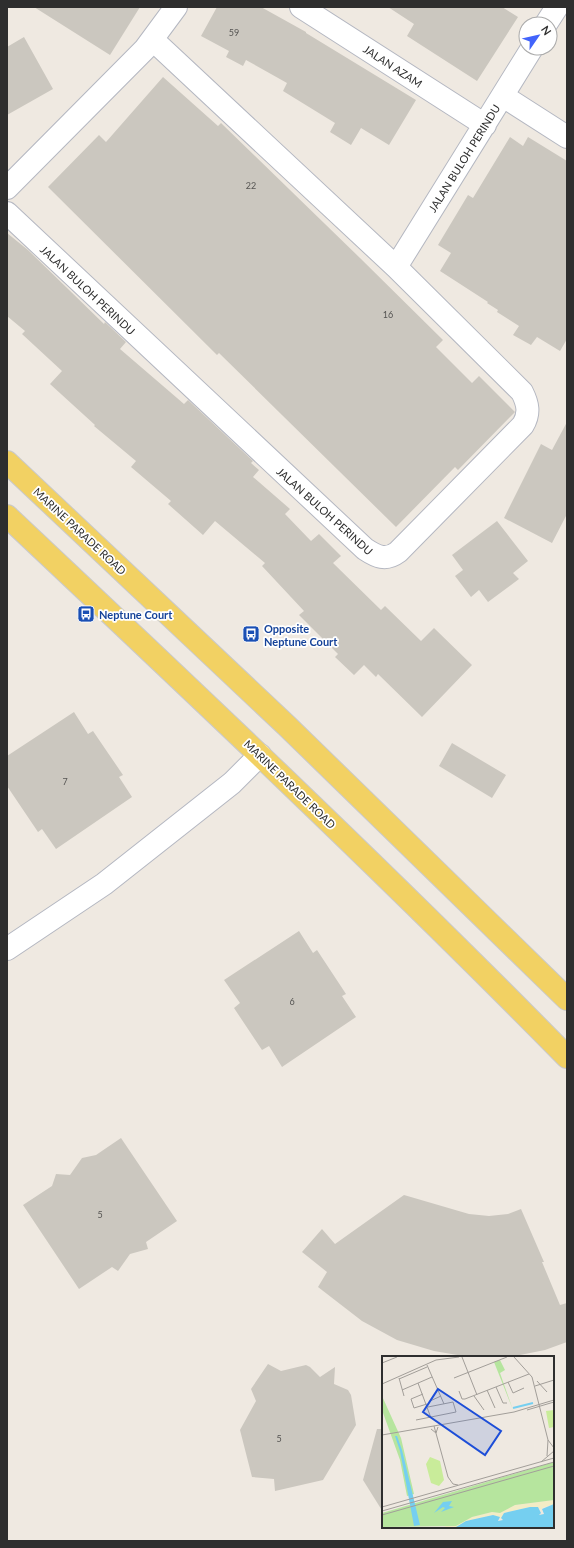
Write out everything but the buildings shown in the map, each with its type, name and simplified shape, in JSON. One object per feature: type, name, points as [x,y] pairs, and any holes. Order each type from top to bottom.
[{"type":"main road","name":"MARINE PARADE ROAD","points":[[7,462],[287,726],[567,999]]},
{"type":"main road","name":"MARINE PARADE ROAD","points":[[7,516],[260,755],[496,985],[567,1057]]},
{"type":"street","points":[[7,188],[153,40],[176,7]]},
{"type":"street","name":"JALAN AZAM","points":[[301,7],[485,124]]},
{"type":"street","points":[[551,16],[557,7]]},
{"type":"street","name":"JALAN BULOH PERINDU","points":[[7,213],[366,550],[377,557],[388,558],[398,552],[523,425],[527,418],[528,408],[522,392],[396,267],[153,40]]},
{"type":"street","name":"JALAN BULOH PERINDU","points":[[396,267],[527,56]]},
{"type":"street","points":[[503,96],[567,137]]},
{"type":"street","points":[[7,949],[104,884],[232,783],[260,755]]},
{"type":"place","name":"Neptune Court","points":[[86,614]]},
{"type":"place","name":"Opposite Neptune Court","points":[[251,634]]}]
